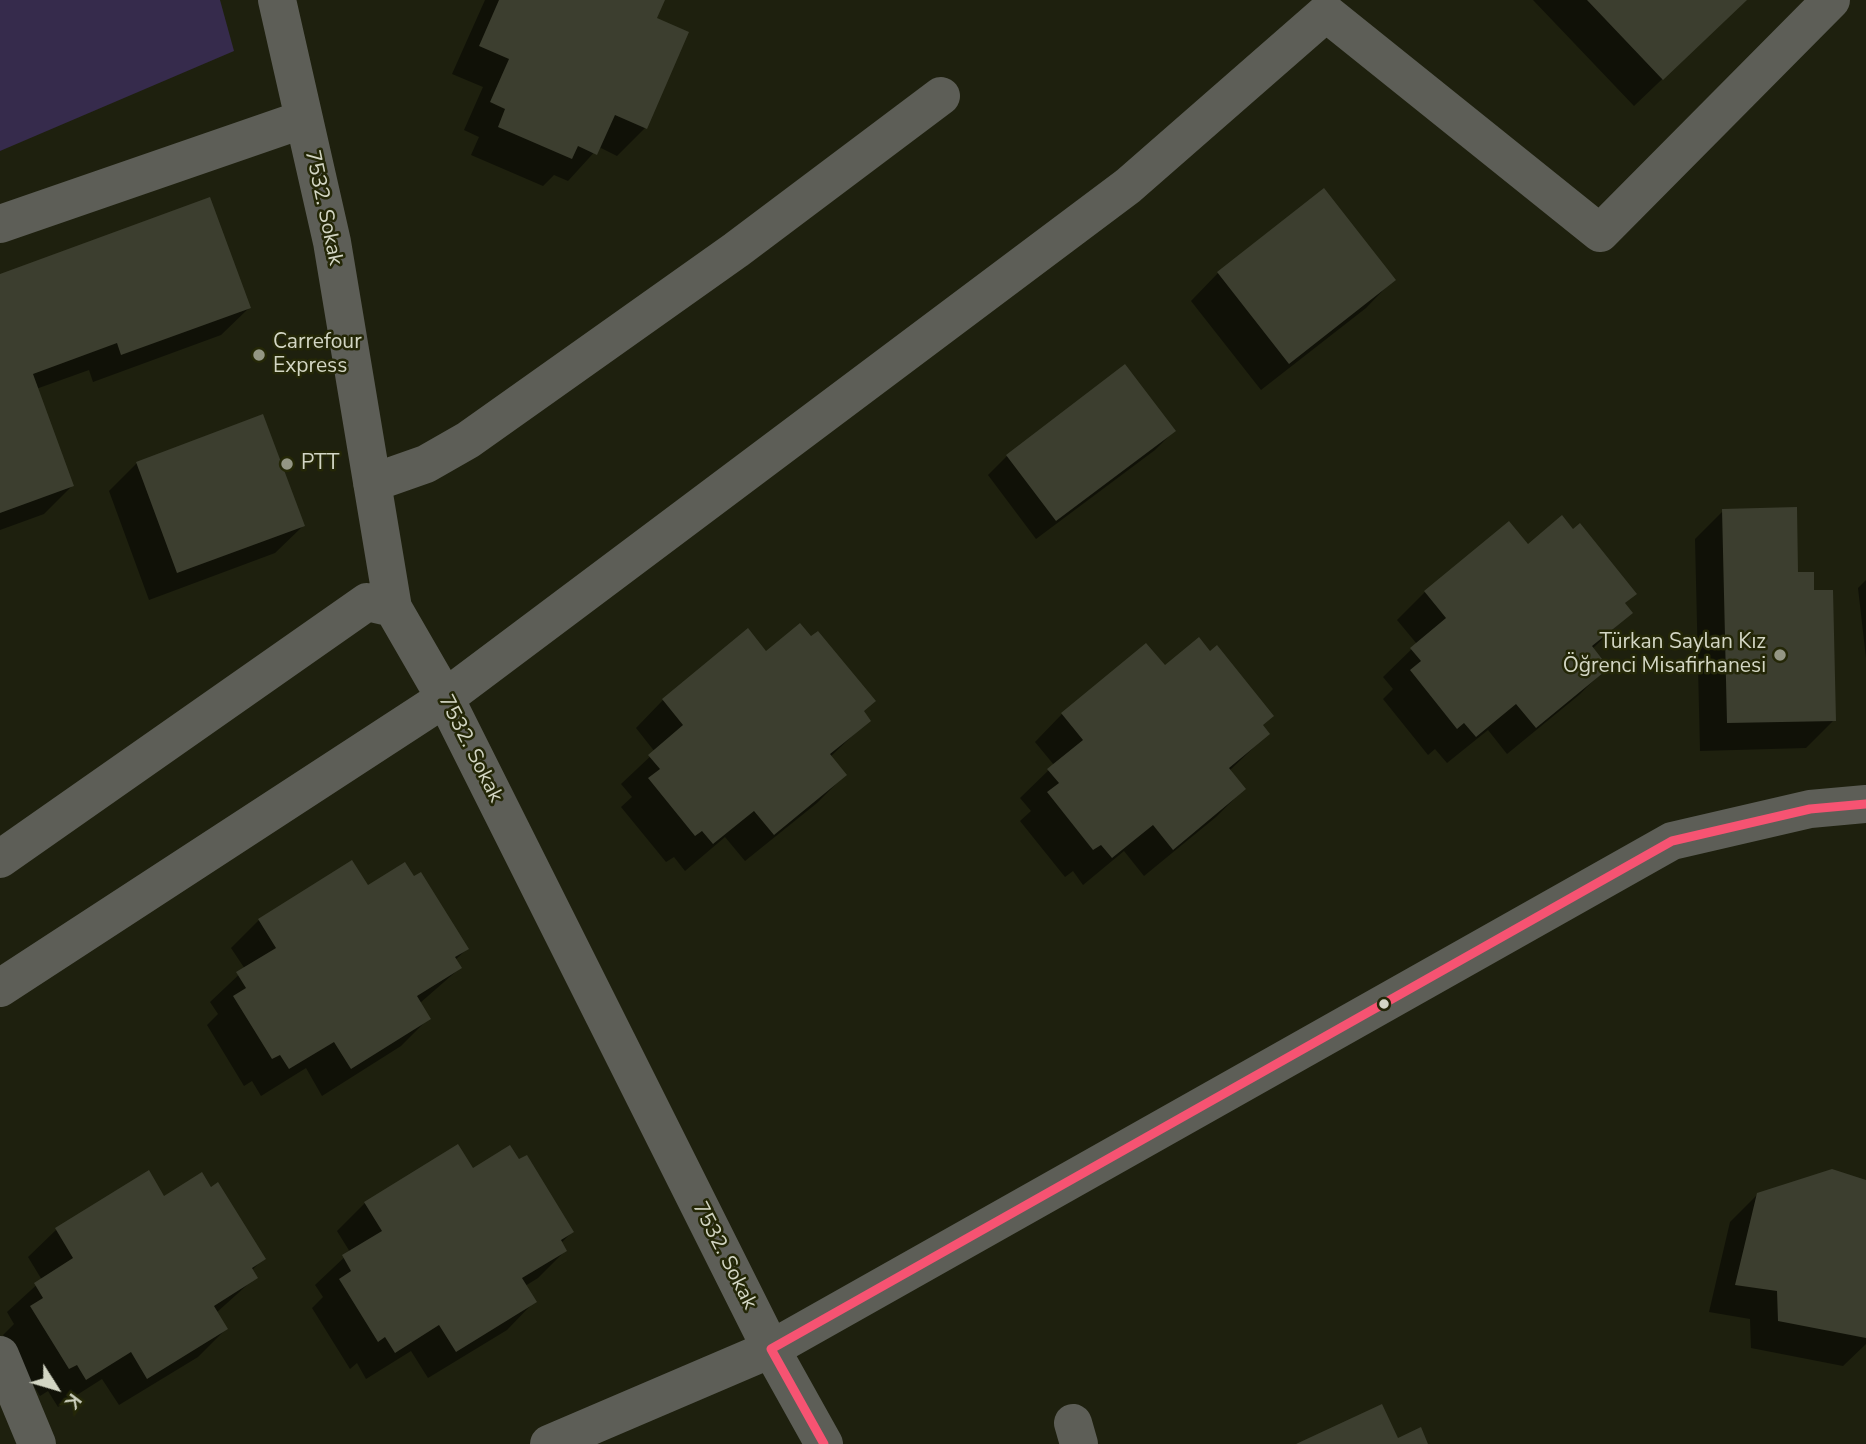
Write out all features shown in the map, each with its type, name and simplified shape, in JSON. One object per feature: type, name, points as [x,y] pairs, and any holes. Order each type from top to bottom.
[{"type":"street","name":"7532. Sokak","points":[[277,0],[332,242],[393,608],[445,698],[771,1349],[824,1444]]},
{"type":"street","points":[[0,988],[445,698],[1128,186],[1326,13],[1600,233],[1831,0]]},
{"type":"street","points":[[372,483],[426,464],[468,440],[736,250],[942,96]]},
{"type":"street","points":[[0,224],[304,119]]},
{"type":"street","points":[[0,859],[367,603],[393,608]]},
{"type":"street","points":[[549,1444],[771,1349],[1672,841],[1810,809],[1866,804]]},
{"type":"street","points":[[0,1355],[37,1444]]},
{"type":"shaded area","points":[[0,0],[220,0],[234,51],[0,151]]},
{"type":"building","points":[[499,0],[665,0],[657,18],[689,32],[647,129],[615,115],[597,155],[578,146],[572,159],[498,127],[505,109],[490,102],[509,59],[479,46]]},
{"type":"building","points":[[1587,0],[1747,0],[1663,80]]},
{"type":"building","points":[[1324,188],[1396,280],[1289,364],[1217,272]]},
{"type":"building","points":[[210,197],[251,308],[121,355],[117,343],[33,374],[74,486],[0,513],[0,274]]},
{"type":"building","points":[[1125,364],[1176,431],[1056,521],[1006,455]]},
{"type":"building","points":[[263,414],[305,526],[177,573],[136,462]]},
{"type":"building","name":"Türkan Saylan Kız Öğrenci Misafirhanesi","points":[[1797,507],[1798,572],[1814,572],[1814,590],[1833,590],[1836,721],[1727,723],[1722,509]]},
{"type":"building","points":[[1562,515],[1573,529],[1580,523],[1637,594],[1625,603],[1633,613],[1592,646],[1609,668],[1536,728],[1516,704],[1476,737],[1464,723],[1457,729],[1410,670],[1421,661],[1410,648],[1446,618],[1424,591],[1509,521],[1528,544]]},
{"type":"building","points":[[800,623],[811,636],[818,631],[876,701],[864,711],[871,721],[830,754],[847,775],[774,835],[754,811],[713,844],[702,831],[695,836],[648,778],[660,769],[648,755],[683,725],[662,699],[748,628],[766,651]]},
{"type":"building","points":[[1199,637],[1210,651],[1217,645],[1274,716],[1263,725],[1270,734],[1229,768],[1246,789],[1173,850],[1153,825],[1112,858],[1101,845],[1093,850],[1047,792],[1059,783],[1047,769],[1083,740],[1061,713],[1146,643],[1165,665]]},
{"type":"building","points":[[352,860],[368,885],[405,862],[414,876],[421,872],[469,949],[455,957],[462,968],[417,996],[431,1019],[351,1069],[334,1042],[289,1069],[280,1055],[272,1059],[233,996],[246,988],[236,972],[276,948],[258,919]]},
{"type":"building","points":[[458,1144],[473,1168],[510,1145],[519,1159],[527,1155],[574,1232],[561,1240],[567,1251],[522,1278],[537,1302],[456,1352],[439,1325],[395,1353],[385,1337],[378,1342],[339,1279],[351,1271],[342,1255],[382,1231],[364,1202]]},
{"type":"building","points":[[1832,1169],[1866,1180],[1866,1338],[1778,1321],[1777,1291],[1735,1285],[1757,1193]]},
{"type":"building","points":[[149,1170],[164,1196],[202,1172],[211,1187],[218,1182],[266,1259],[252,1268],[258,1278],[214,1306],[228,1329],[147,1379],[131,1352],[86,1380],[77,1365],[69,1369],[30,1306],[43,1298],[34,1283],[73,1258],[55,1228]]},
{"type":"building","points":[[1382,1404],[1398,1438],[1421,1427],[1428,1444],[1296,1444]]},
{"type":"transit line","points":[[824,1444],[771,1349],[1672,841],[1810,809],[1866,804]]},
{"type":"place","name":"Carrefour Express","points":[[259,355]]},
{"type":"place","name":"PTT","points":[[287,464]]},
{"type":"place","name":"Türkan Saylan Kız Öğrenci Misafirhanesi","points":[[1780,655]]}]
